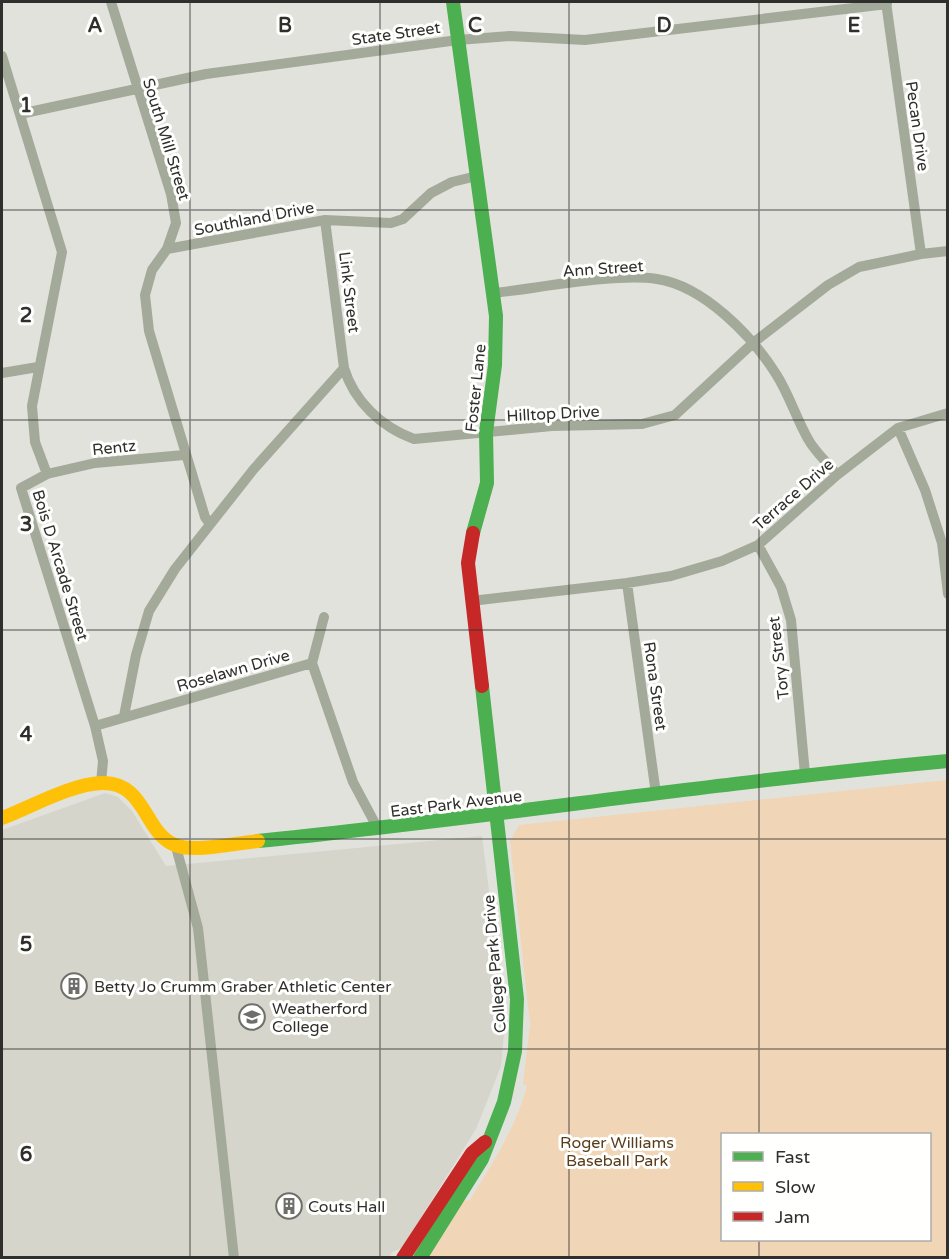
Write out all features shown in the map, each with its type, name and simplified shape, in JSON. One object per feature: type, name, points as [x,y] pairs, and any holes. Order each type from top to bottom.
[{"type":"street","name":"South Mill Street","points":[[111,2],[171,194],[176,223],[167,249],[152,270],[145,295],[149,331],[184,455],[205,517],[210,524]]},
{"type":"street","name":"Foster Lane","points":[[453,2],[494,293],[497,341],[486,432],[487,483],[468,562],[495,814]]},
{"type":"street","name":"State Street","points":[[20,114],[206,74],[458,40],[510,36],[585,40],[886,3]]},
{"type":"street","name":"Pecan Drive","points":[[886,3],[921,254]]},
{"type":"street","name":"Bois D Arcade Street","points":[[2,56],[62,252],[32,406],[35,442],[47,474],[21,488],[95,726],[103,761],[101,783]]},
{"type":"street","name":"Southland Drive","points":[[167,249],[325,220],[391,223],[403,219],[431,193],[452,182],[477,176]]},
{"type":"street","name":"Link Street","points":[[325,220],[345,368]]},
{"type":"street","name":"Hilltop Drive","points":[[345,368],[354,394],[392,431],[414,439],[552,426],[642,423],[675,415],[753,343],[828,285],[860,267],[921,254],[948,251]]},
{"type":"street","name":"Ann Street","points":[[494,293],[619,279],[659,279],[691,292],[727,316],[753,343],[776,375],[809,442],[837,475]]},
{"type":"street","points":[[2,373],[38,367]]},
{"type":"street","points":[[124,716],[136,655],[149,611],[175,568],[210,524],[345,368]]},
{"type":"street","name":"Terrace Drive","points":[[471,601],[627,583],[692,570],[722,561],[758,545],[837,475],[898,428],[948,413]]},
{"type":"street","points":[[898,428],[926,490],[942,543],[948,594]]},
{"type":"street","name":"Rentz","points":[[47,474],[94,463],[184,455]]},
{"type":"street","name":"Tory Street","points":[[758,545],[780,587],[791,620],[805,774]]},
{"type":"street","name":"Rona Street","points":[[627,583],[656,794]]},
{"type":"street","points":[[312,663],[324,617]]},
{"type":"street","name":"Roselawn Drive","points":[[95,726],[312,663],[353,782],[378,829]]},
{"type":"street","name":"East Park Avenue","points":[[176,847],[378,829],[805,774],[948,761]]},
{"type":"street","points":[[2,818],[90,784],[101,783],[125,788],[134,794],[159,830],[176,847],[198,928],[234,1257]]},
{"type":"street","name":"College Park Drive","points":[[420,1257],[482,1159],[485,1142],[507,1093],[515,1059],[516,999],[495,814]]},
{"type":"street","name":"College Park Drive","points":[[403,1257],[471,1153],[485,1142]]},
{"type":"shaded area","name":"Weatherford College","points":[[105,793],[118,797],[132,811],[166,866],[482,836],[503,1001],[504,1033],[501,1066],[476,1129],[402,1248],[392,1252],[389,1258],[2,1258],[2,830]]},
{"type":"green space","name":"Roger Williams Baseball Park","points":[[947,780],[947,1257],[427,1258],[463,1201],[470,1200],[495,1159],[517,1116],[527,1086],[523,1084],[530,1024],[510,841],[519,825]]},
{"type":"traffic: fast","points":[[453,2],[496,316],[495,365],[486,432],[487,483],[473,533]]},
{"type":"traffic: fast","points":[[420,1258],[482,1159],[504,1102],[515,1051],[517,999],[482,686]]},
{"type":"traffic: fast","points":[[258,841],[775,779],[948,761]]},
{"type":"traffic: slow","points":[[2,818],[77,787],[102,783],[116,785],[128,791],[157,830],[175,845],[204,848],[258,841]]},
{"type":"traffic: jam","points":[[473,533],[468,563],[482,686]]},
{"type":"traffic: jam","points":[[403,1258],[472,1153],[485,1142]]},
{"type":"place","name":"Betty Jo Crumm Graber Athletic Center","points":[[74,986]]},
{"type":"place","name":"Weatherford College","points":[[252,1017]]},
{"type":"place","name":"Couts Hall","points":[[289,1206]]}]
